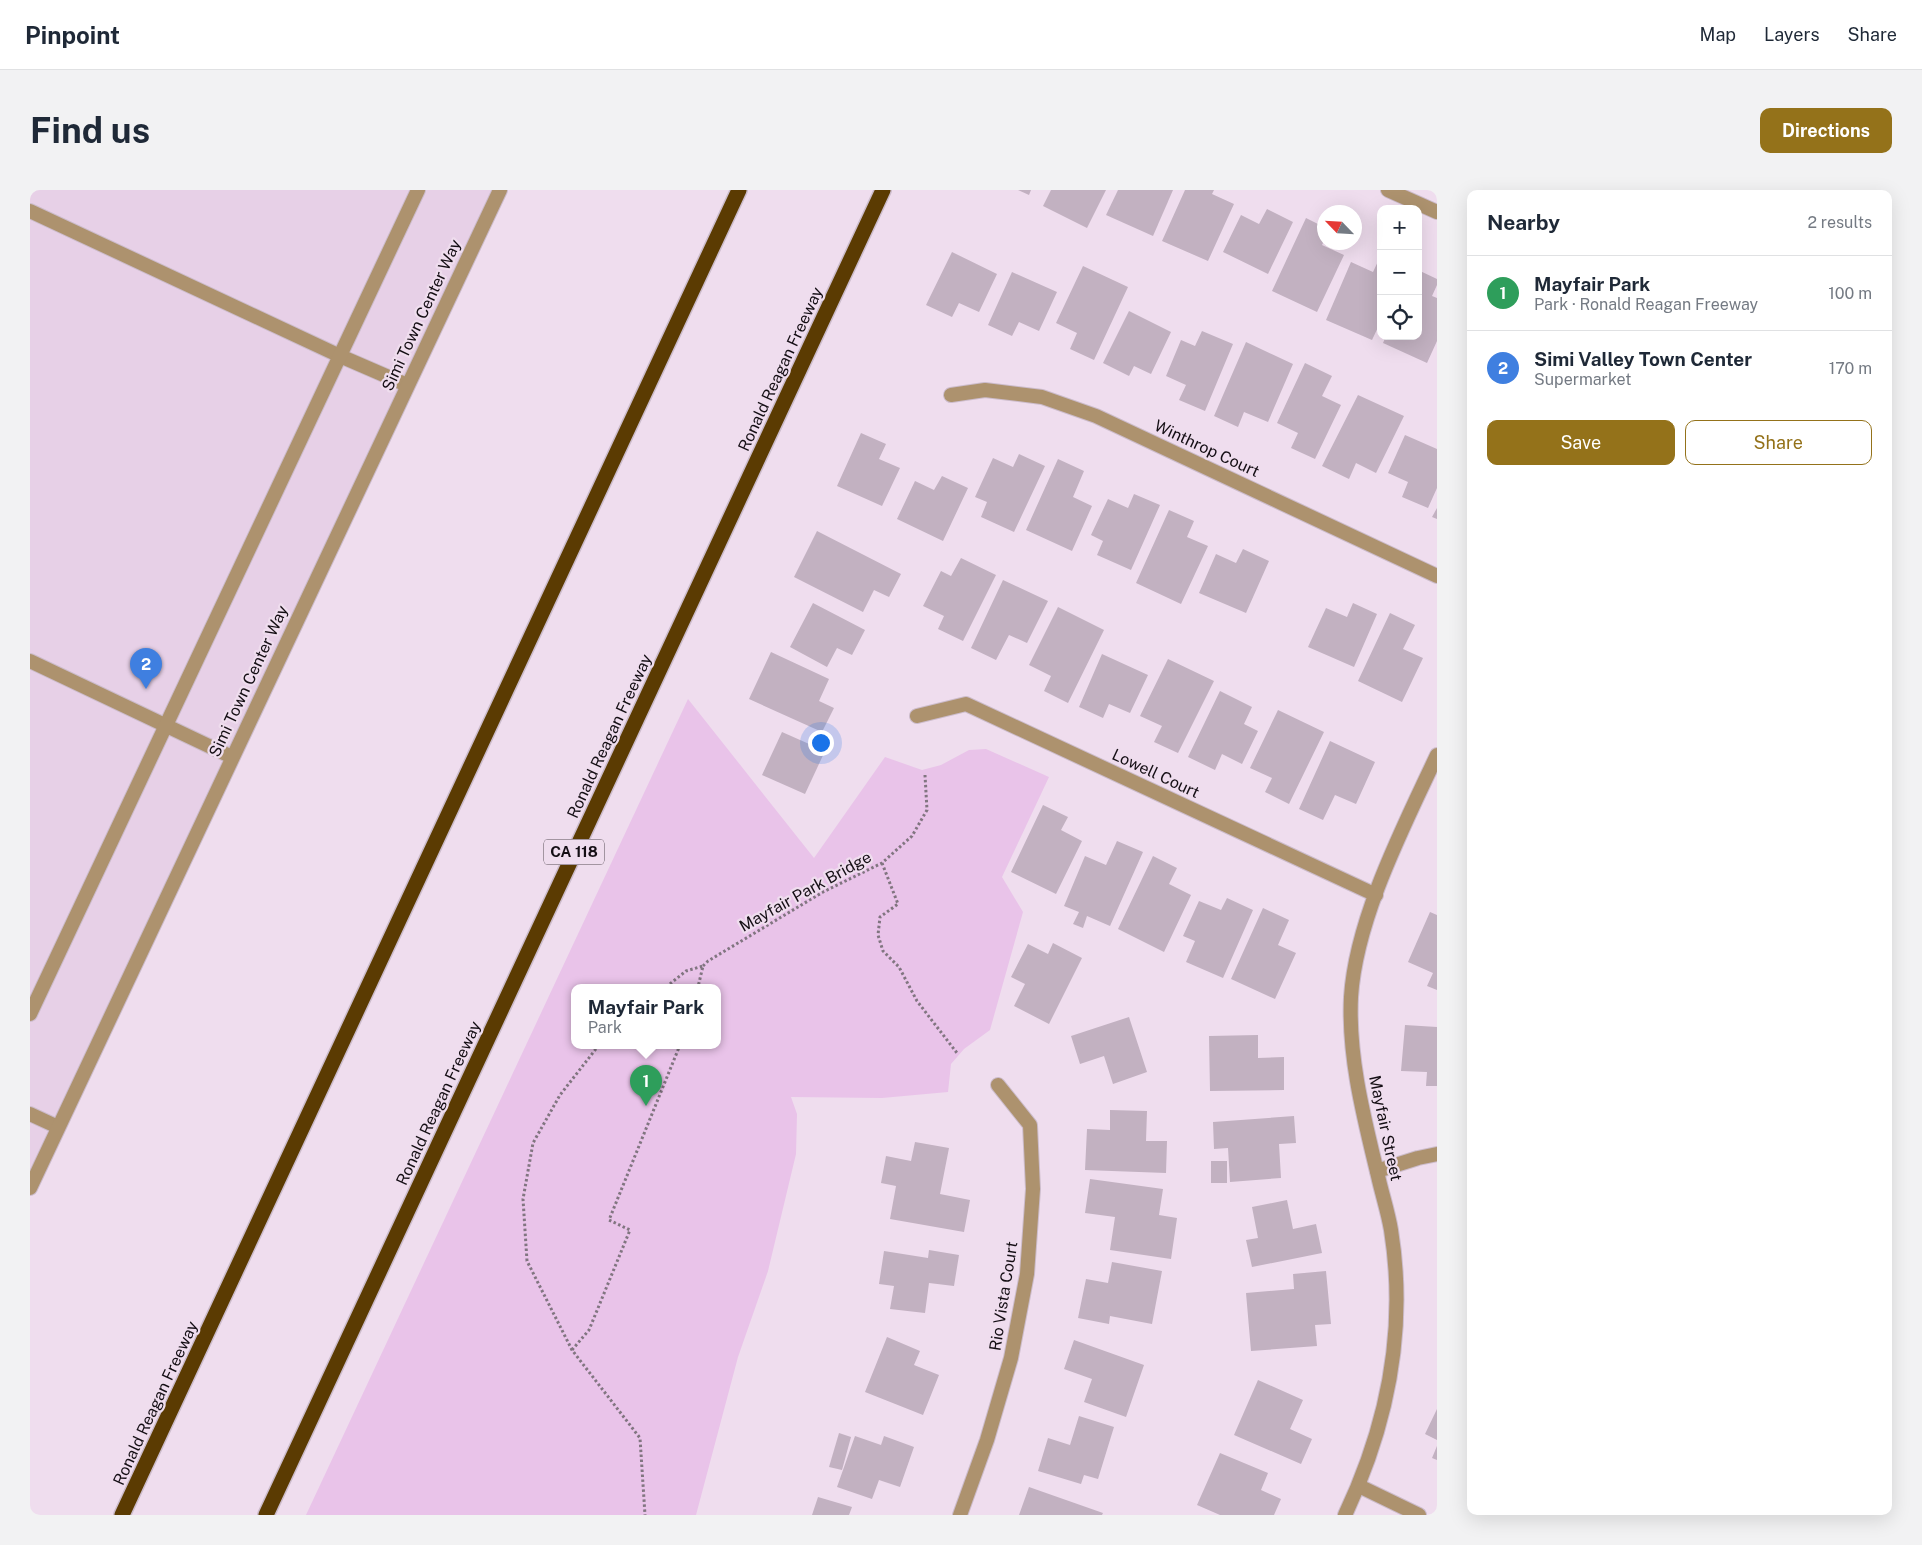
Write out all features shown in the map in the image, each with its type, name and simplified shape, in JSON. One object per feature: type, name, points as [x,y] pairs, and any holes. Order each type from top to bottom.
[{"type":"highway","name":"Ronald Reagan Freeway","points":[[122,1515],[739,190]]},
{"type":"highway","name":"Ronald Reagan Freeway","points":[[266,1515],[883,190]]},
{"type":"street","points":[[30,1014],[418,190]]},
{"type":"street","name":"Simi Town Center Way","points":[[30,1188],[500,190]]},
{"type":"street","points":[[1388,190],[1437,212]]},
{"type":"street","points":[[30,211],[340,356],[407,385]]},
{"type":"street","name":"Winthrop Court","points":[[951,395],[985,390],[1042,398],[1096,416],[1437,576]]},
{"type":"street","points":[[30,662],[232,757]]},
{"type":"street","name":"Lowell Court","points":[[917,716],[966,704],[1376,895]]},
{"type":"street","name":"Mayfair Street","points":[[1345,1515],[1359,1486],[1384,1411],[1394,1351],[1396,1290],[1391,1230],[1352,1048],[1351,996],[1360,944],[1376,895],[1396,843],[1437,755]]},
{"type":"street","name":"Rio Vista Court","points":[[960,1515],[987,1440],[1011,1358],[1027,1274],[1033,1189],[1030,1126],[998,1085]]},
{"type":"street","points":[[30,1114],[58,1128]]},
{"type":"street","points":[[1377,1171],[1437,1154]]},
{"type":"street","points":[[1359,1486],[1419,1515]]},
{"type":"path","name":"Mayfair Park Bridge","points":[[670,984],[686,971],[703,966],[708,961],[823,892],[882,864],[912,836],[927,810],[925,775]]},
{"type":"path","points":[[882,864],[898,904],[880,917],[878,935],[883,951],[899,967],[917,1001],[957,1053]]},
{"type":"path","points":[[699,984],[703,966]]},
{"type":"path","points":[[596,1049],[560,1095],[533,1143],[524,1199],[527,1261],[572,1350],[640,1438],[645,1515]]},
{"type":"path","points":[[572,1350],[589,1330],[630,1230],[609,1220],[678,1049]]},
{"type":"shaded area","points":[[30,190],[496,190],[30,1189]]},
{"type":"shaded area","points":[[688,699],[814,858],[885,757],[922,770],[941,765],[969,750],[986,749],[1049,777],[1002,877],[1023,912],[990,1030],[964,1049],[951,1064],[948,1092],[882,1098],[791,1097],[797,1114],[796,1154],[768,1271],[738,1357],[696,1515],[306,1515]]},
{"type":"building","points":[[1018,190],[1031,190],[1029,195]]},
{"type":"building","points":[[1051,190],[1106,190],[1087,228],[1043,206]]},
{"type":"building","points":[[1118,190],[1173,190],[1153,236],[1106,215]]},
{"type":"building","points":[[1185,190],[1214,190],[1212,194],[1234,204],[1208,261],[1162,241]]},
{"type":"building","points":[[1267,209],[1293,222],[1268,274],[1223,252],[1241,215],[1259,224]]},
{"type":"building","points":[[1306,218],[1317,224],[1317,250],[1333,250],[1344,255],[1317,312],[1272,291]]},
{"type":"building","points":[[952,252],[997,274],[979,312],[959,303],[952,317],[926,305]]},
{"type":"building","points":[[1351,262],[1373,272],[1377,264],[1377,329],[1372,340],[1326,320]]},
{"type":"building","points":[[1083,266],[1128,287],[1094,360],[1070,349],[1077,333],[1056,323]]},
{"type":"building","points":[[1012,272],[1057,292],[1039,331],[1019,322],[1012,336],[988,325]]},
{"type":"building","points":[[1422,272],[1437,279],[1437,285],[1432,296],[1437,298],[1437,341],[1427,363],[1383,343],[1384,340],[1422,340]]},
{"type":"building","points":[[1129,311],[1171,332],[1151,374],[1134,366],[1129,376],[1103,363]]},
{"type":"building","points":[[1202,331],[1233,344],[1205,411],[1179,400],[1186,385],[1166,376],[1181,340],[1195,346]]},
{"type":"building","points":[[1246,342],[1293,364],[1268,422],[1244,412],[1238,427],[1214,416]]},
{"type":"building","points":[[1305,363],[1332,376],[1322,396],[1341,405],[1315,459],[1291,448],[1298,433],[1277,423]]},
{"type":"building","points":[[1358,395],[1404,416],[1376,473],[1356,463],[1349,479],[1322,466]]},
{"type":"building","points":[[861,433],[886,444],[879,459],[900,468],[882,506],[837,486]]},
{"type":"building","points":[[1405,435],[1437,449],[1437,488],[1428,508],[1402,497],[1408,482],[1388,473]]},
{"type":"building","points":[[1019,454],[1045,466],[1014,532],[981,517],[987,502],[975,497],[993,458],[1013,467]]},
{"type":"building","points":[[1058,459],[1084,471],[1073,497],[1092,506],[1072,551],[1026,530]]},
{"type":"building","points":[[942,476],[968,488],[943,541],[897,519],[915,481],[934,490]]},
{"type":"building","points":[[1134,494],[1160,505],[1131,570],[1097,555],[1103,541],[1091,535],[1108,499],[1128,508]]},
{"type":"building","points":[[1437,508],[1437,519],[1432,517]]},
{"type":"building","points":[[1169,510],[1194,521],[1187,537],[1208,546],[1181,604],[1136,583]]},
{"type":"building","points":[[817,531],[901,574],[889,597],[874,590],[863,612],[794,577]]},
{"type":"building","points":[[1243,549],[1269,561],[1246,613],[1199,593],[1216,554],[1236,563]]},
{"type":"building","points":[[961,558],[996,575],[963,641],[938,629],[944,616],[923,606],[941,571],[951,576]]},
{"type":"building","points":[[1003,580],[1048,601],[1027,643],[1009,635],[996,660],[971,648]]},
{"type":"building","points":[[813,603],[865,630],[852,655],[837,648],[827,667],[790,647]]},
{"type":"building","points":[[1353,603],[1377,614],[1354,667],[1308,647],[1326,608],[1347,617]]},
{"type":"building","points":[[1058,607],[1104,630],[1068,703],[1044,691],[1051,676],[1029,665]]},
{"type":"building","points":[[1390,613],[1415,625],[1403,649],[1423,658],[1402,702],[1358,681]]},
{"type":"building","points":[[771,652],[829,679],[819,701],[834,708],[822,732],[749,699]]},
{"type":"building","points":[[1102,654],[1148,675],[1130,713],[1109,704],[1103,718],[1079,707]]},
{"type":"building","points":[[1168,659],[1214,681],[1178,753],[1154,742],[1162,726],[1140,716]]},
{"type":"building","points":[[1220,691],[1252,707],[1244,724],[1258,731],[1242,764],[1222,754],[1215,770],[1188,757]]},
{"type":"building","points":[[1278,710],[1324,732],[1289,804],[1265,792],[1272,778],[1250,768]]},
{"type":"building","points":[[782,732],[825,751],[805,794],[762,775]]},
{"type":"building","points":[[1330,741],[1375,762],[1356,804],[1335,795],[1323,820],[1299,809]]},
{"type":"building","points":[[1043,805],[1068,817],[1061,830],[1082,841],[1056,894],[1011,872]]},
{"type":"building","points":[[1117,841],[1143,852],[1110,926],[1087,916],[1083,928],[1073,924],[1079,912],[1064,906],[1085,856],[1106,865]]},
{"type":"building","points":[[1153,856],[1177,868],[1169,884],[1191,895],[1164,952],[1118,929]]},
{"type":"building","points":[[1227,898],[1253,910],[1223,978],[1186,962],[1195,941],[1183,936],[1199,901],[1221,910]]},
{"type":"building","points":[[1263,908],[1289,920],[1278,945],[1296,953],[1275,999],[1231,979]]},
{"type":"building","points":[[1430,912],[1437,915],[1437,990],[1427,986],[1433,973],[1408,962]]},
{"type":"building","points":[[1053,943],[1082,958],[1049,1024],[1014,1006],[1025,984],[1011,977],[1028,944],[1048,954]]},
{"type":"building","points":[[1129,1017],[1147,1072],[1113,1084],[1104,1056],[1080,1064],[1071,1036]]},
{"type":"building","points":[[1405,1025],[1437,1027],[1437,1086],[1426,1086],[1427,1072],[1401,1071]]},
{"type":"building","points":[[1258,1035],[1258,1058],[1284,1057],[1284,1090],[1210,1091],[1209,1036]]},
{"type":"building","points":[[1110,1110],[1147,1111],[1146,1141],[1167,1141],[1166,1173],[1085,1170],[1087,1129],[1110,1130]]},
{"type":"building","points":[[1294,1116],[1296,1143],[1279,1144],[1281,1178],[1230,1182],[1228,1148],[1214,1149],[1213,1122]]},
{"type":"building","points":[[915,1142],[949,1148],[940,1194],[970,1200],[964,1232],[890,1219],[896,1186],[881,1183],[886,1156],[911,1161]]},
{"type":"building","points":[[1211,1161],[1227,1161],[1227,1183],[1211,1183]]},
{"type":"building","points":[[1090,1179],[1163,1189],[1159,1215],[1177,1218],[1171,1259],[1110,1250],[1115,1217],[1085,1213]]},
{"type":"building","points":[[1287,1200],[1293,1229],[1316,1224],[1322,1253],[1252,1267],[1246,1240],[1258,1238],[1252,1207]]},
{"type":"building","points":[[929,1250],[959,1255],[954,1286],[929,1283],[925,1313],[890,1309],[894,1286],[879,1284],[884,1251],[928,1258]]},
{"type":"building","points":[[1112,1262],[1162,1271],[1152,1324],[1110,1316],[1109,1324],[1078,1318],[1086,1279],[1108,1283]]},
{"type":"building","points":[[1326,1271],[1331,1324],[1315,1325],[1317,1346],[1251,1351],[1246,1293],[1294,1289],[1293,1274]]},
{"type":"building","points":[[887,1337],[920,1351],[914,1365],[939,1375],[923,1415],[865,1392]]},
{"type":"building","points":[[1074,1340],[1144,1365],[1126,1417],[1084,1402],[1092,1379],[1064,1369]]},
{"type":"building","points":[[1258,1380],[1303,1400],[1290,1429],[1312,1439],[1301,1464],[1234,1435]]},
{"type":"building","points":[[1437,1409],[1437,1440],[1425,1434]]},
{"type":"building","points":[[1079,1416],[1114,1427],[1098,1479],[1084,1475],[1081,1484],[1038,1471],[1048,1438],[1070,1445]]},
{"type":"building","points":[[839,1433],[851,1437],[842,1470],[829,1467]]},
{"type":"building","points":[[855,1436],[881,1445],[884,1436],[914,1447],[900,1487],[879,1480],[872,1499],[837,1487]]},
{"type":"building","points":[[1437,1446],[1437,1460],[1432,1458]]},
{"type":"building","points":[[1220,1453],[1268,1473],[1261,1490],[1281,1499],[1274,1515],[1220,1515],[1197,1505]]},
{"type":"building","points":[[1029,1487],[1103,1513],[1102,1515],[1019,1515]]},
{"type":"building","points":[[818,1497],[852,1507],[849,1515],[812,1515]]},
{"type":"place","name":"Simi Valley Town Center","points":[[146,689]]},
{"type":"place","name":"Mayfair Park","points":[[646,1106]]}]
